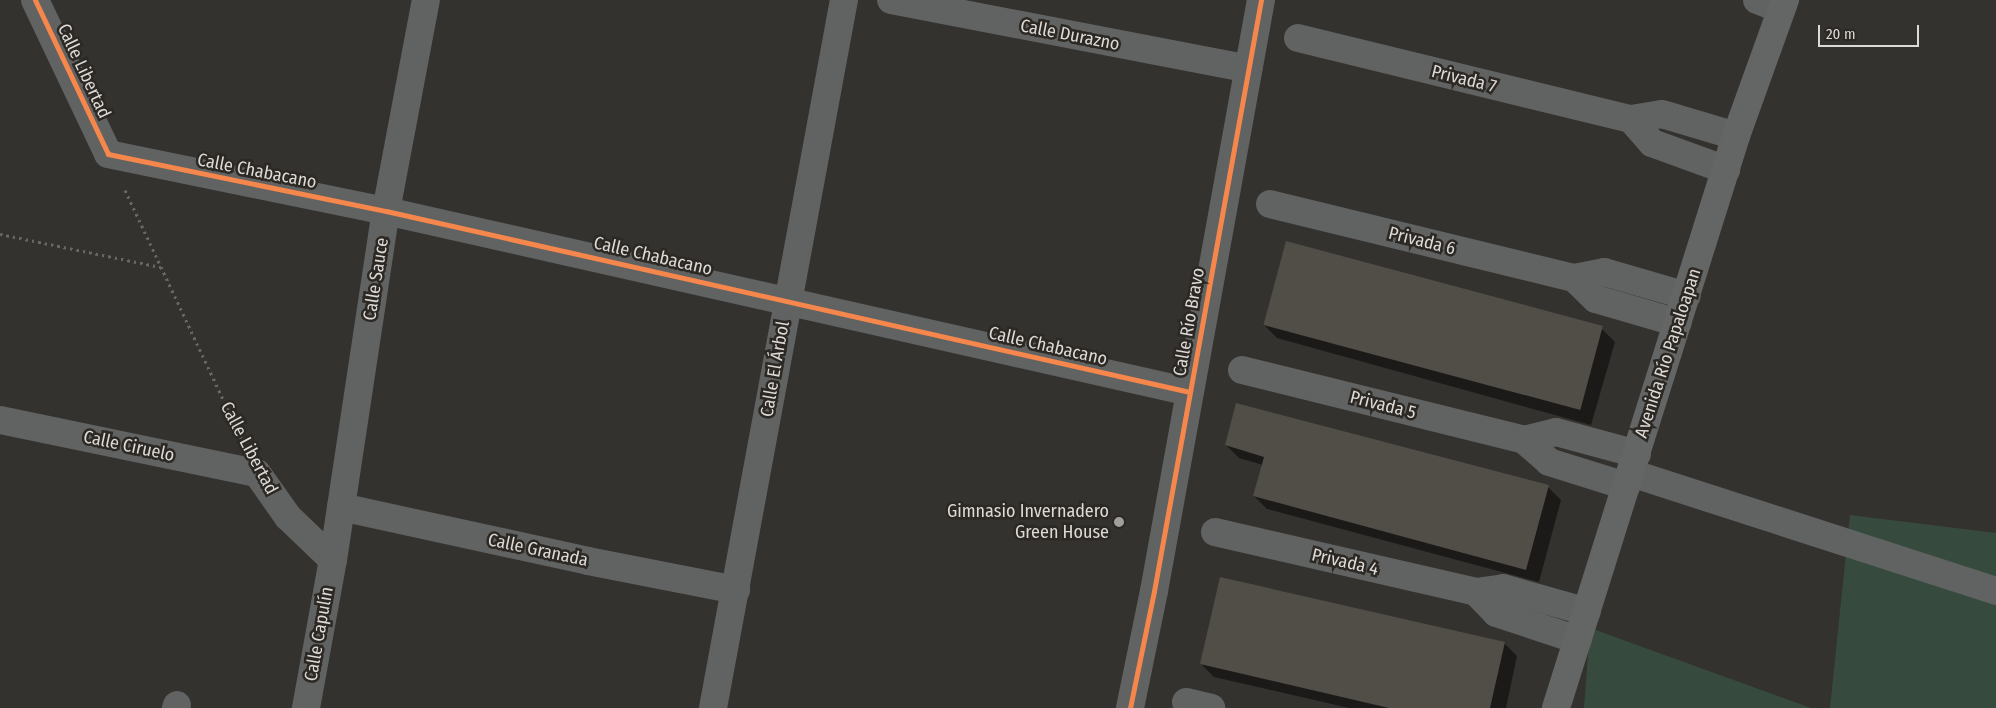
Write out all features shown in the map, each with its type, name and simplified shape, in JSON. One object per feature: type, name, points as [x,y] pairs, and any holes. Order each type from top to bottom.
[{"type":"main road","name":"Avenida Río Papaloapan","points":[[1556,708],[1726,170],[1774,3]]},
{"type":"street","name":"Calle Libertad","points":[[35,0],[108,154]]},
{"type":"street","name":"Calle Sauce","points":[[333,560],[386,211],[426,0]]},
{"type":"street","name":"Calle El Árbol","points":[[713,708],[844,0]]},
{"type":"street","name":"Calle Durazno","points":[[891,0],[1248,69]]},
{"type":"street","name":"Calle Río Bravo","points":[[1130,708],[1154,591],[1261,0]]},
{"type":"street","name":"Privada 7","points":[[1298,38],[1631,119],[1662,114],[1736,136]]},
{"type":"street","points":[[1631,119],[1652,143],[1726,170]]},
{"type":"street","name":"Calle Chabacano","points":[[108,154],[386,211],[1190,392]]},
{"type":"street","name":"Privada 6","points":[[1270,204],[1574,278],[1604,272],[1687,296]]},
{"type":"street","name":"Privada 6","points":[[1574,278],[1596,299],[1678,323]]},
{"type":"street","name":"Privada 5","points":[[1242,370],[1524,440],[1549,462],[1631,471],[1996,590]]},
{"type":"street","name":"Calle Ciruelo","points":[[0,420],[257,473]]},
{"type":"street","name":"Calle Libertad","points":[[257,473],[288,517],[333,560]]},
{"type":"street","name":"Calle Granada","points":[[341,507],[588,562],[736,590]]},
{"type":"street","name":"Privada 4","points":[[1215,532],[1476,592],[1503,588],[1587,612]]},
{"type":"street","name":"Calle Capulín","points":[[306,708],[333,560]]},
{"type":"street","points":[[1476,592],[1496,613],[1578,640]]},
{"type":"path","points":[[0,234],[161,267]]},
{"type":"green space","points":[[1850,515],[1996,533],[1996,708],[1830,708]]},
{"type":"green space","points":[[1590,628],[1811,708],[1584,708]]},
{"type":"building","points":[[1286,241],[1603,326],[1580,410],[1263,325]]},
{"type":"building","points":[[1236,403],[1549,485],[1526,570],[1253,496],[1264,457],[1225,445]]},
{"type":"building","points":[[1220,577],[1505,642],[1490,708],[1389,708],[1200,664]]},
{"type":"cycle path","points":[[35,0],[108,154],[386,211],[1190,392]]},
{"type":"cycle path","points":[[1130,708],[1154,591],[1261,0]]},
{"type":"place","name":"Gimnasio Invernadero Green House","points":[[1119,522]]}]
